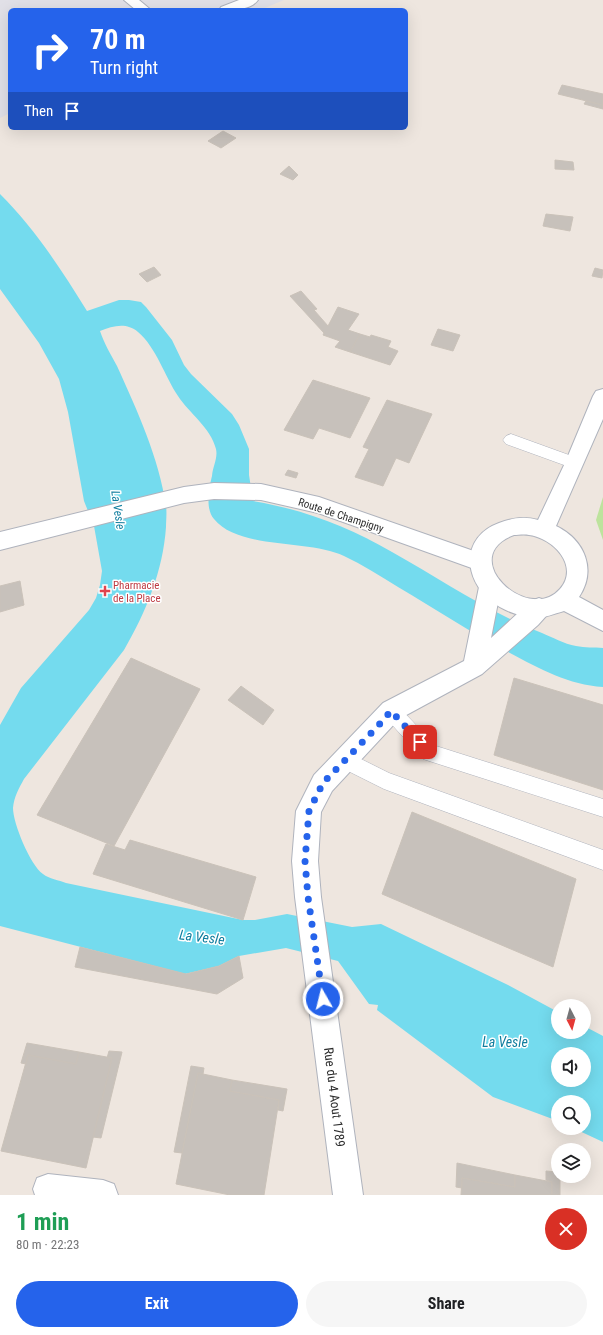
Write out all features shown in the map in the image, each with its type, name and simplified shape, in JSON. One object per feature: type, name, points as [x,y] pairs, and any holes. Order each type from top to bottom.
[{"type":"street","points":[[130,0],[141,8]]},
{"type":"street","points":[[231,8],[251,0]]},
{"type":"street","points":[[544,530],[575,463],[603,396]]},
{"type":"street","name":"Route de Champigny","points":[[0,541],[174,497],[214,491],[260,492],[319,506],[480,562]]},
{"type":"street","points":[[474,667],[489,596],[480,562],[482,550],[489,539],[500,532],[513,527],[528,526],[544,530],[557,537],[568,547],[576,558],[578,570],[577,581],[572,591],[564,600],[552,606],[534,613],[525,607],[511,603],[499,596],[489,596]]},
{"type":"street","points":[[564,600],[603,621]]},
{"type":"street","name":"Rue du 4 Aout 1789","points":[[348,1195],[323,999],[308,897],[305,861],[309,811],[323,783],[391,711],[474,667],[534,613]]},
{"type":"street","points":[[48,1189],[103,1195]]},
{"type":"lane","points":[[511,440],[575,463]]},
{"type":"lane","points":[[391,711],[430,753],[603,808]]},
{"type":"lane","points":[[345,760],[384,780],[603,860]]},
{"type":"shaded area","points":[[0,0],[284,0],[265,8],[8,8],[8,114],[0,118]]},
{"type":"green space","points":[[603,497],[603,540],[596,520]]},
{"type":"water","name":"La Vesle","points":[[0,194],[36,235],[87,311],[119,300],[141,302],[146,307],[172,340],[184,365],[191,374],[232,414],[239,425],[249,449],[249,475],[253,501],[271,504],[307,514],[342,527],[376,543],[484,606],[522,625],[572,645],[603,648],[603,687],[590,686],[567,680],[521,659],[344,556],[312,547],[257,540],[225,529],[214,519],[209,510],[209,492],[216,459],[216,449],[210,434],[178,396],[155,354],[144,338],[138,332],[129,327],[115,326],[100,331],[117,366],[153,452],[163,488],[166,509],[164,543],[152,591],[132,636],[124,650],[24,779],[17,793],[13,808],[14,815],[23,843],[33,862],[45,876],[66,883],[243,920],[255,920],[287,914],[352,927],[381,924],[508,985],[551,1008],[551,1039],[591,1039],[591,1030],[603,1036],[603,1142],[588,1135],[591,1135],[591,1095],[551,1095],[551,1118],[493,1097],[377,1010],[378,1005],[369,1004],[338,961],[286,948],[239,956],[219,966],[185,974],[0,926],[0,725],[21,688],[89,610],[96,598],[102,571],[94,526],[84,501],[68,412],[59,379],[39,343],[0,289]]},
{"type":"building","points":[[562,85],[603,94],[603,105],[558,94]]},
{"type":"building","points":[[586,101],[603,105],[603,109],[584,104]]},
{"type":"building","points":[[223,131],[236,138],[221,148],[208,141]]},
{"type":"building","points":[[555,160],[573,162],[574,170],[555,169]]},
{"type":"building","points":[[289,166],[298,175],[293,180],[280,174]]},
{"type":"building","points":[[546,214],[573,217],[570,231],[543,226]]},
{"type":"building","points":[[154,267],[161,275],[147,282],[139,274]]},
{"type":"building","points":[[595,268],[603,270],[602,278],[592,276]]},
{"type":"building","points":[[301,291],[317,309],[314,310],[328,326],[338,307],[359,314],[348,330],[360,334],[350,352],[335,347],[340,341],[323,335],[324,333],[290,296]]},
{"type":"building","points":[[438,329],[460,335],[453,351],[431,345]]},
{"type":"building","points":[[360,334],[370,337],[371,335],[391,341],[388,347],[398,351],[390,365],[350,352]]},
{"type":"building","points":[[313,380],[370,398],[350,438],[319,428],[313,439],[284,430]]},
{"type":"building","points":[[387,400],[432,414],[409,463],[396,458],[383,486],[355,477],[369,449],[363,447]]},
{"type":"building","points":[[288,470],[298,473],[296,478],[285,475]]},
{"type":"building","points":[[20,581],[24,605],[0,612],[0,586]]},
{"type":"building","points":[[131,658],[200,689],[114,846],[37,815]]},
{"type":"building","points":[[514,678],[603,705],[603,790],[494,755]]},
{"type":"building","points":[[241,686],[274,710],[263,725],[228,700]]},
{"type":"building","points":[[412,812],[576,879],[553,967],[382,894]]},
{"type":"building","points":[[130,840],[256,877],[243,920],[93,874],[106,844],[125,850]]},
{"type":"building","points":[[80,947],[186,974],[219,966],[239,956],[243,978],[217,994],[75,967]]},
{"type":"building","points":[[27,1043],[79,1052],[76,1064],[28,1055],[26,1064],[21,1063]]},
{"type":"building","points":[[109,1051],[122,1052],[101,1138],[93,1137],[112,1058],[107,1058]]},
{"type":"building","points":[[79,1052],[112,1058],[86,1168],[1,1151],[28,1055],[76,1064]]},
{"type":"building","points":[[191,1066],[204,1068],[203,1074],[198,1073],[182,1153],[174,1152]]},
{"type":"building","points":[[198,1073],[232,1080],[230,1091],[279,1100],[264,1195],[230,1195],[176,1184]]},
{"type":"building","points":[[232,1080],[287,1089],[283,1111],[278,1110],[279,1100],[230,1091]]},
{"type":"building","points":[[457,1163],[515,1175],[515,1187],[462,1178],[462,1188],[456,1187]]},
{"type":"building","points":[[546,1171],[551,1171],[551,1182],[546,1180]]},
{"type":"building","points":[[515,1175],[551,1182],[552,1195],[461,1195],[462,1178],[515,1187]]},
{"type":"building","points":[[552,1183],[560,1183],[560,1195],[552,1195]]},
{"type":"place","name":"Pharmacie de la Place","points":[[105,591]]},
{"type":"route","points":[[323,999],[308,897],[305,861],[309,811],[323,783],[391,711],[420,742]]}]
